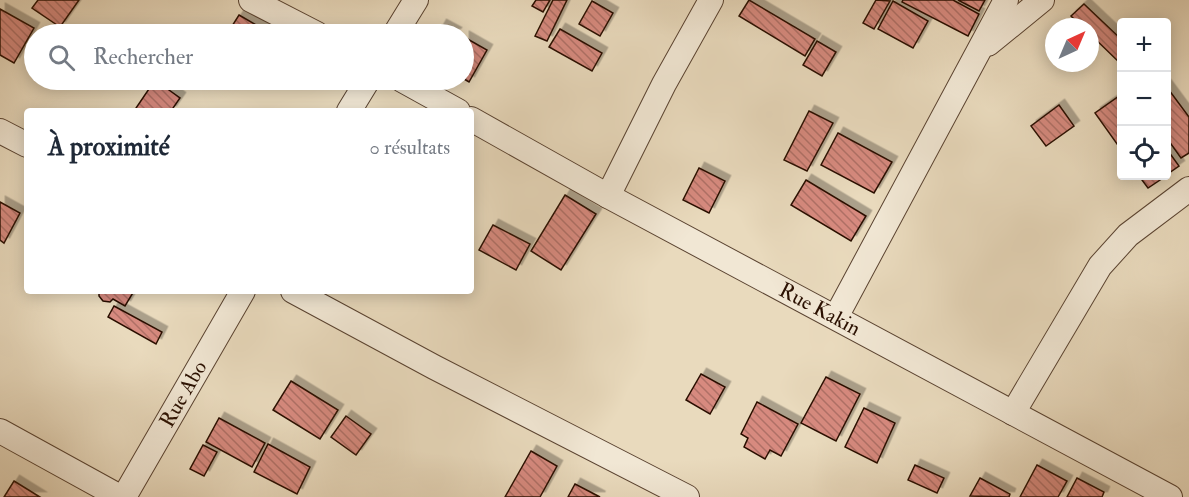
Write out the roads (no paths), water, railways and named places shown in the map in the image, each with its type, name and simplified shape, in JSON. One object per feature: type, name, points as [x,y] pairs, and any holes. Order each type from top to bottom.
[{"type":"street","points":[[251,0],[298,24]]},
{"type":"street","points":[[401,24],[416,0]]},
{"type":"street","points":[[608,196],[664,84],[711,0]]},
{"type":"street","points":[[836,317],[1006,0]]},
{"type":"street","points":[[979,52],[1042,0]]},
{"type":"street","points":[[351,108],[362,90]]},
{"type":"street","points":[[420,90],[453,108]]},
{"type":"street","name":"Rue Kakin","points":[[474,120],[608,196],[1170,497]]},
{"type":"street","points":[[0,131],[24,144]]},
{"type":"street","points":[[1012,413],[1100,266],[1128,235],[1189,189]]},
{"type":"street","name":"Rue Abo","points":[[122,497],[241,294]]},
{"type":"street","points":[[299,294],[687,497]]},
{"type":"street","points":[[0,431],[122,497]]}]
